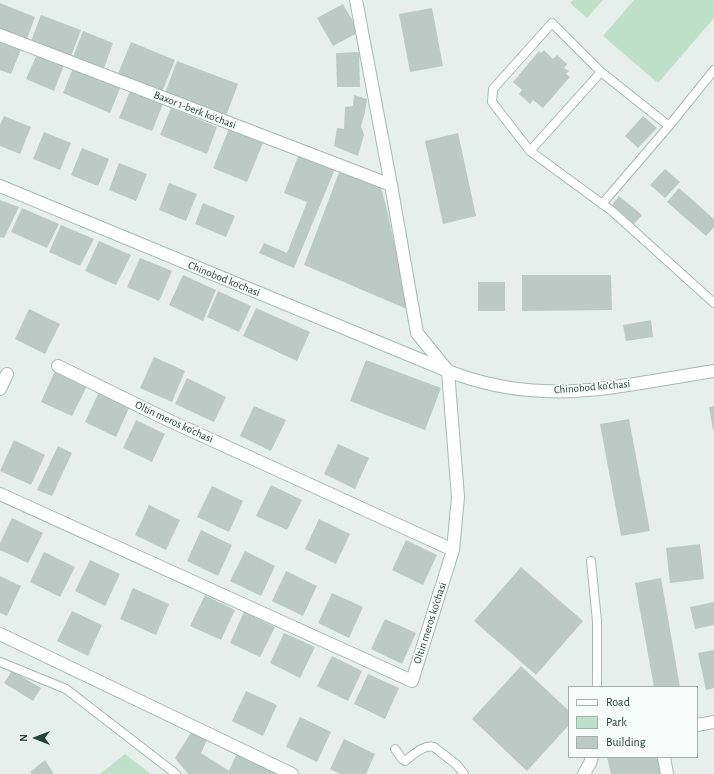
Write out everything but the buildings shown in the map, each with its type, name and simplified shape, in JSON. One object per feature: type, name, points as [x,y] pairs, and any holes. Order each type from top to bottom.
[{"type":"street","points":[[356,0],[417,334],[448,371],[458,497],[454,550]]},
{"type":"street","name":"Baxor 1-berk ko'chasi","points":[[0,35],[391,185]]},
{"type":"street","name":"Chinobod ko'chasi","points":[[0,186],[448,371],[477,381],[502,387],[559,391],[606,388],[714,371]]},
{"type":"street","name":"Oltin meros ko'chasi","points":[[0,494],[412,681],[454,550],[175,423],[58,366]]},
{"type":"street","points":[[0,389],[8,374]]},
{"type":"street","points":[[0,634],[292,774]]},
{"type":"street","points":[[698,725],[714,722]]},
{"type":"street","points":[[584,774],[592,758]]},
{"type":"street","points":[[664,758],[667,774]]},
{"type":"lane","points":[[669,126],[601,72],[552,23],[493,89],[492,102],[530,150],[612,211],[714,303]]},
{"type":"lane","points":[[602,204],[669,126],[714,70]]},
{"type":"lane","points":[[530,150],[601,72]]},
{"type":"lane","points":[[591,561],[597,621],[597,686]]},
{"type":"lane","points":[[0,662],[66,689],[176,774]]},
{"type":"lane","points":[[395,748],[402,759],[405,760],[426,747],[434,747],[457,765],[464,774]]},
{"type":"green space","points":[[573,0],[603,0],[587,18],[570,3]]},
{"type":"green space","points":[[634,0],[714,0],[714,18],[658,83],[603,36]]},
{"type":"green space","points":[[125,754],[151,774],[100,774]]}]
